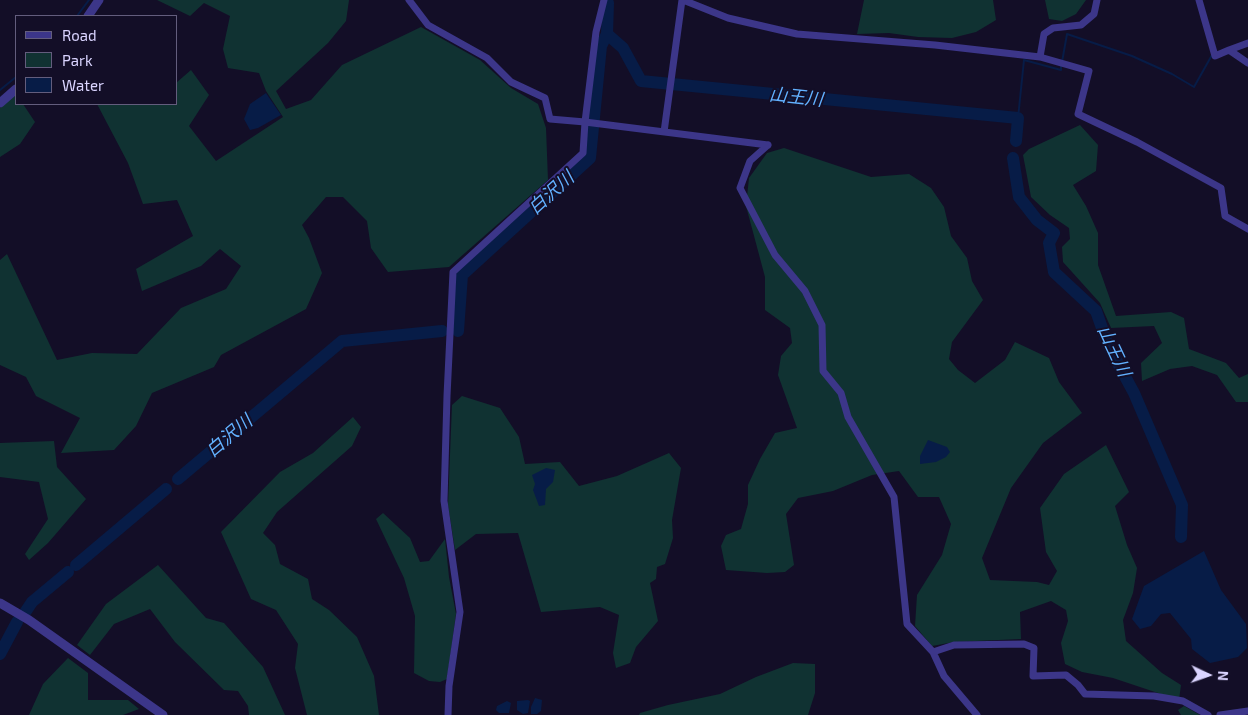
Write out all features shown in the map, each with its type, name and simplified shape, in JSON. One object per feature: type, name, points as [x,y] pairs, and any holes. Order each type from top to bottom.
[{"type":"street","points":[[89,15],[99,0]]},
{"type":"street","points":[[409,0],[428,25],[487,58],[511,82],[545,98],[550,119],[768,145],[750,161],[740,188],[775,255],[805,291],[822,324],[823,371],[841,393],[848,417],[894,497],[907,624],[934,652],[944,676],[977,715]]},
{"type":"street","points":[[448,715],[449,686],[460,612],[444,501],[453,272],[583,153],[596,32],[604,0]]},
{"type":"street","points":[[664,132],[682,0],[728,18],[797,34],[935,45],[1040,57],[1089,71],[1078,114],[1137,142],[1221,188],[1225,216],[1248,229]]},
{"type":"street","points":[[1040,57],[1044,34],[1053,28],[1081,25],[1094,14],[1097,0]]},
{"type":"street","points":[[1199,0],[1215,56],[1248,42]]},
{"type":"street","points":[[1229,50],[1248,63]]},
{"type":"street","points":[[0,102],[15,90]]},
{"type":"street","points":[[0,603],[29,620],[163,715]]},
{"type":"street","points":[[934,652],[954,645],[1024,644],[1034,648],[1033,676],[1066,675],[1078,685],[1084,694],[1154,696],[1183,701],[1208,715]]},
{"type":"street","points":[[1220,715],[1248,711]]},
{"type":"green space","points":[[157,0],[349,0],[346,21],[328,43],[276,91],[286,109],[311,100],[342,65],[421,27],[480,60],[511,88],[538,104],[546,128],[548,180],[449,267],[388,272],[371,248],[367,221],[343,197],[326,197],[302,225],[322,273],[306,309],[221,355],[214,367],[152,393],[136,426],[114,450],[61,453],[80,418],[36,396],[26,377],[0,365],[0,260],[7,254],[57,360],[92,353],[137,354],[181,308],[226,289],[241,266],[220,249],[201,266],[142,291],[136,269],[193,236],[177,200],[143,204],[128,163],[98,105],[178,105],[178,81],[191,70],[209,95],[189,126],[216,161],[283,117],[266,91],[259,73],[228,68],[223,49],[230,16],[204,3],[190,16]]},
{"type":"green space","points":[[864,0],[993,0],[996,20],[976,32],[952,38],[918,37],[889,33],[857,34]]},
{"type":"green space","points":[[1045,0],[1086,0],[1076,14],[1062,21],[1049,19]]},
{"type":"green space","points":[[15,94],[15,105],[24,105],[35,122],[20,144],[0,157],[0,108]]},
{"type":"green space","points":[[1080,125],[1098,145],[1096,171],[1073,185],[1086,206],[1098,233],[1098,265],[1116,316],[1171,312],[1184,318],[1189,349],[1226,363],[1239,378],[1248,374],[1248,402],[1236,402],[1217,375],[1192,366],[1170,369],[1142,381],[1141,363],[1162,343],[1154,326],[1111,328],[1100,303],[1063,262],[1062,247],[1070,239],[1069,228],[1050,215],[1031,197],[1023,155],[1029,149]]},
{"type":"green space","points":[[784,148],[871,177],[909,174],[931,188],[944,207],[951,236],[967,258],[972,281],[983,300],[952,342],[949,359],[958,370],[975,383],[1005,360],[1015,342],[1049,358],[1059,382],[1082,413],[1043,443],[1011,488],[982,558],[990,580],[1037,582],[1049,585],[1057,571],[1046,552],[1040,508],[1064,474],[1106,445],[1129,492],[1115,506],[1127,545],[1137,568],[1133,593],[1123,620],[1126,641],[1162,673],[1181,685],[1179,700],[1113,678],[1082,672],[1065,664],[1061,643],[1068,621],[1066,610],[1051,601],[1020,612],[1021,639],[954,642],[932,646],[915,626],[917,595],[942,555],[951,524],[939,497],[918,497],[899,471],[872,475],[833,491],[798,498],[786,514],[794,565],[785,572],[767,573],[726,570],[721,546],[726,535],[741,529],[748,504],[748,485],[760,459],[775,433],[797,428],[778,375],[781,356],[792,343],[790,328],[765,310],[765,277],[746,206],[749,178],[767,153]]},
{"type":"green space","points":[[462,396],[500,408],[519,437],[525,464],[560,462],[579,486],[617,476],[669,453],[681,468],[672,520],[673,538],[665,564],[657,567],[656,579],[650,583],[658,621],[636,647],[630,663],[616,668],[613,653],[619,615],[600,607],[541,612],[518,533],[476,534],[455,550],[448,505],[452,405]]},
{"type":"green space","points":[[353,417],[361,427],[352,446],[277,512],[263,533],[275,545],[280,564],[308,579],[312,599],[329,610],[357,637],[374,676],[379,715],[307,715],[295,668],[298,644],[276,610],[251,599],[221,532],[280,472],[313,453]]},
{"type":"green space","points":[[54,441],[57,467],[86,499],[48,543],[29,560],[25,554],[48,519],[39,482],[0,477],[0,443]]},
{"type":"green space","points":[[383,513],[410,538],[420,562],[429,561],[445,539],[449,577],[456,614],[447,679],[440,682],[429,681],[414,673],[415,616],[404,578],[376,519]]},
{"type":"green space","points":[[158,565],[206,618],[224,623],[263,667],[285,715],[249,715],[248,706],[238,691],[224,690],[175,642],[150,609],[114,624],[90,655],[77,645],[106,604]]},
{"type":"green space","points":[[68,658],[88,673],[88,700],[128,700],[139,709],[123,715],[29,715],[43,684]]},
{"type":"green space","points":[[793,663],[815,664],[815,693],[808,715],[639,715],[640,713],[668,705],[720,694],[756,677]]},
{"type":"green space","points":[[1184,706],[1200,715],[1181,715],[1178,710]]},
{"type":"water","points":[[266,93],[281,115],[258,128],[250,130],[244,119],[250,104]]},
{"type":"water","points":[[928,440],[947,447],[950,452],[946,457],[936,462],[920,464],[920,456]]},
{"type":"water","points":[[546,468],[555,470],[553,482],[546,489],[545,505],[539,506],[533,490],[535,484],[532,475]]},
{"type":"water","points":[[1204,551],[1221,590],[1246,624],[1247,648],[1238,657],[1210,663],[1192,649],[1191,639],[1170,613],[1161,614],[1151,626],[1140,629],[1132,619],[1144,586]]},
{"type":"water","points":[[535,698],[542,700],[541,711],[537,714],[531,714],[531,707]]},
{"type":"water","points":[[507,701],[511,703],[509,713],[499,713],[496,710],[497,706]]},
{"type":"water","points":[[517,701],[530,701],[528,713],[523,714],[517,710]]},
{"type":"waterway","points":[[78,15],[89,0]]},
{"type":"waterway","name":"白沢川","points":[[458,331],[462,275],[590,158],[601,46],[607,34],[608,3]]},
{"type":"waterway","name":"山王川","points":[[607,34],[623,48],[641,81],[1018,118],[1016,141]]},
{"type":"waterway","points":[[1062,62],[1067,34],[1132,56],[1172,74],[1194,87],[1212,55]]},
{"type":"waterway","points":[[1018,118],[1024,60],[1061,70],[1061,66]]},
{"type":"waterway","points":[[0,90],[15,78]]},
{"type":"waterway","name":"山王川","points":[[1013,158],[1019,197],[1037,220],[1054,233],[1049,243],[1054,272],[1096,311],[1108,345],[1134,393],[1182,505],[1181,537]]},
{"type":"waterway","name":"白沢川","points":[[178,479],[342,341],[442,331]]},
{"type":"waterway","name":"白沢川","points":[[76,565],[166,489]]},
{"type":"waterway","name":"白沢川","points":[[26,611],[32,602],[68,572]]},
{"type":"waterway","name":"白沢川","points":[[0,654],[17,622]]}]
